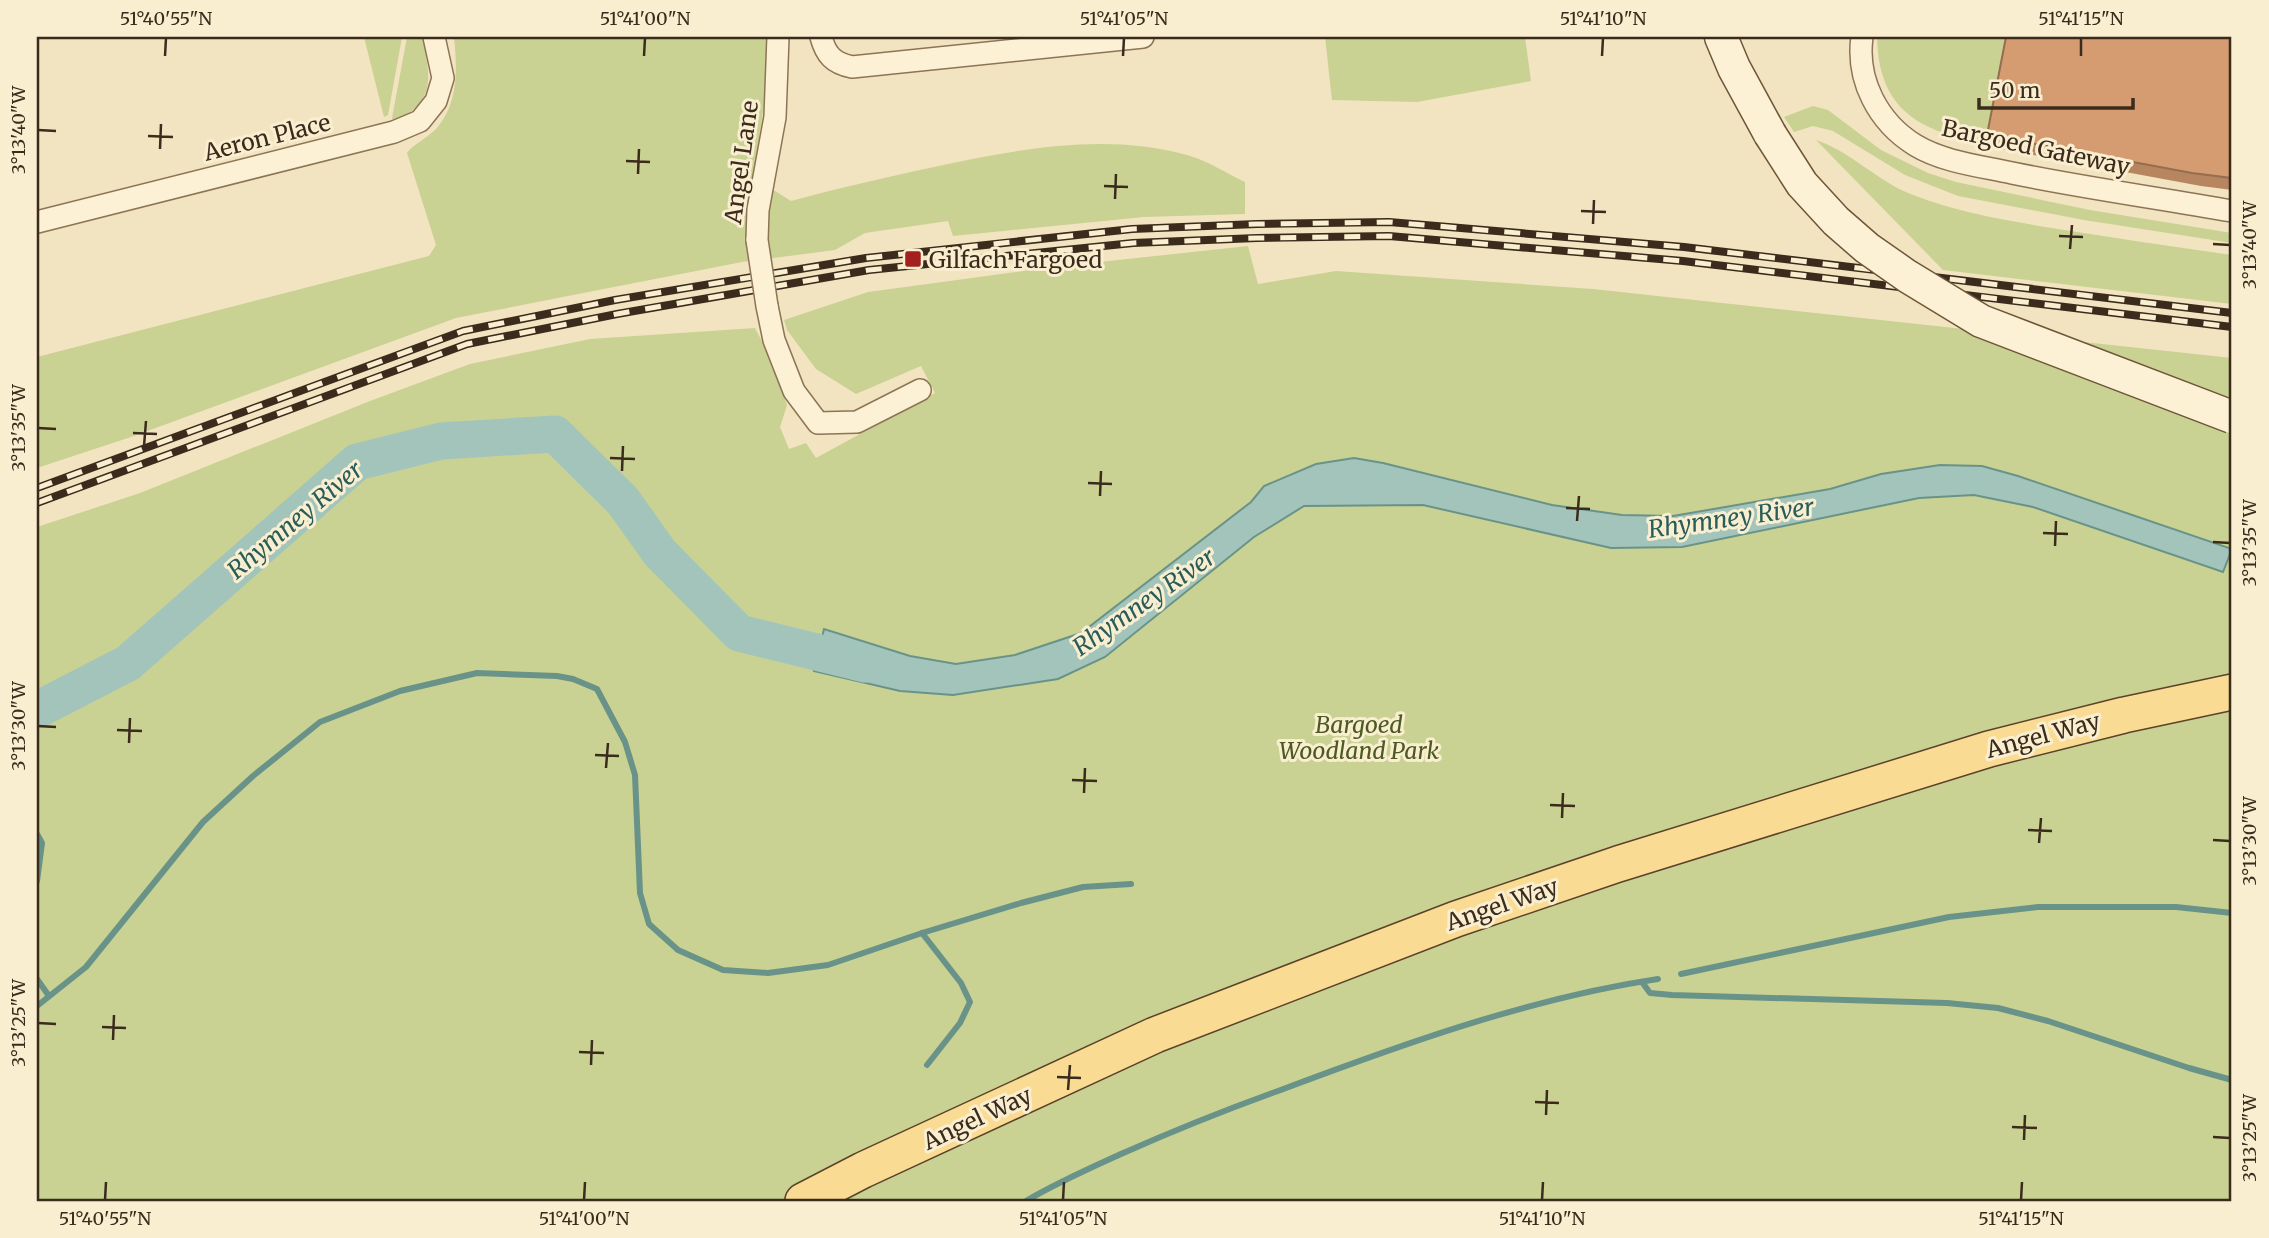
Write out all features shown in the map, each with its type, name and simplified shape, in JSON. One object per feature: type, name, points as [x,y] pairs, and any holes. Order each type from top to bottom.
[{"type":"main road","name":"Angel Way","points":[[803,1201],[863,1170],[1155,1035],[1456,919],[1618,864],[1989,749],[2124,715],[2232,692]]},
{"type":"street","name":"Aeron Place","points":[[37,222],[394,132],[421,121],[436,101],[443,78],[435,37]]},
{"type":"street","name":"Angel Lane","points":[[778,37],[775,117],[758,210],[757,240],[774,340],[794,391],[818,423],[857,422],[920,390]]},
{"type":"street","points":[[821,37],[825,51],[837,64],[852,67],[1143,37]]},
{"type":"street","points":[[1721,37],[1734,68],[1770,134],[1802,184],[1836,221],[1867,248],[1981,321],[2232,416]]},
{"type":"street","name":"Bargoed Gateway","points":[[1862,37],[1859,54],[1869,95],[1891,125],[1915,145],[1946,159],[2100,190],[2232,211]]},
{"type":"green space","points":[[364,37],[402,37],[388,115],[384,117]]},
{"type":"green space","points":[[407,37],[423,37],[427,87],[418,105],[394,124],[392,118]]},
{"type":"green space","points":[[454,37],[767,37],[768,79],[753,177],[791,201],[977,158],[1037,148],[1097,144],[1157,148],[1209,163],[1245,182],[1245,214],[1144,217],[953,236],[948,221],[865,233],[835,250],[742,262],[456,318],[131,437],[37,468],[37,357],[429,256],[436,245],[407,153],[437,128],[449,107],[456,73]]},
{"type":"green space","points":[[1325,37],[1525,37],[1531,81],[1417,102],[1332,100]]},
{"type":"green space","points":[[1877,37],[2007,37],[1998,136],[1971,140],[1956,138],[1917,121],[1906,112],[1889,92],[1884,80]]},
{"type":"green space","points":[[1813,106],[1828,110],[1881,150],[1928,173],[1956,182],[2090,210],[2232,233],[2232,243],[2084,220],[1958,196],[1905,175],[1833,131],[1813,126],[1794,132],[1784,117]]},
{"type":"green space","points":[[1816,140],[1841,152],[1888,183],[1948,207],[2040,226],[2232,255],[2232,304],[1943,270]]},
{"type":"green space","name":"Bargoed Woodland Park","points":[[1248,246],[1258,284],[1336,271],[1593,289],[2232,358],[2232,1201],[37,1201],[37,527],[140,493],[470,364],[590,339],[755,328],[771,358],[787,405],[780,427],[789,449],[806,443],[816,458],[935,393],[921,366],[856,394],[816,369],[787,330],[784,320],[868,292],[1053,267]]},
{"type":"water","points":[[1354,458],[1552,505],[1622,515],[1673,516],[1830,489],[1881,474],[1940,465],[1982,466],[2232,549],[2223,572],[2033,507],[1974,495],[1919,498],[1682,547],[1611,548],[1423,505],[1304,506],[1254,537],[1105,657],[1058,679],[953,695],[900,691],[814,671],[824,629],[910,656],[956,664],[1015,655],[1081,633],[1251,502],[1264,486],[1316,464]]},
{"type":"building","points":[[2006,37],[2232,37],[2232,178],[1987,135]]},
{"type":"waterway","name":"Rhymney River","points":[[37,710],[128,663],[357,462],[441,441],[555,434],[623,501],[660,553],[739,633],[865,664]]},
{"type":"waterway","points":[[37,1006],[86,967],[203,822],[253,776],[320,722],[400,691],[477,673],[557,676],[597,689],[625,742],[635,775],[640,893],[649,924],[678,950],[723,970],[768,973],[828,965],[1021,903],[1083,887],[1131,884]]},
{"type":"waterway","points":[[37,834],[42,843],[37,881]]},
{"type":"waterway","points":[[1681,974],[1949,917],[2038,907],[2176,907],[2232,913]]},
{"type":"waterway","points":[[922,933],[961,983],[970,1002],[960,1023],[927,1065]]},
{"type":"waterway","points":[[37,979],[49,996]]},
{"type":"waterway","points":[[1026,1201],[1072,1176],[1160,1137],[1371,1057],[1514,1011],[1610,987],[1658,979]]},
{"type":"waterway","points":[[1642,982],[1650,993],[1672,995],[1947,1003],[1998,1008],[2048,1021],[2232,1080]]},
{"type":"railway","points":[[37,488],[463,331],[615,300],[866,258],[1132,229],[1389,222],[1684,247],[2232,313]]},
{"type":"railway","points":[[37,503],[467,344],[617,314],[869,270],[1133,243],[1389,236],[1683,261],[2232,327]]},
{"type":"place","name":"Gilfach Fargoed","points":[[913,259]]}]
